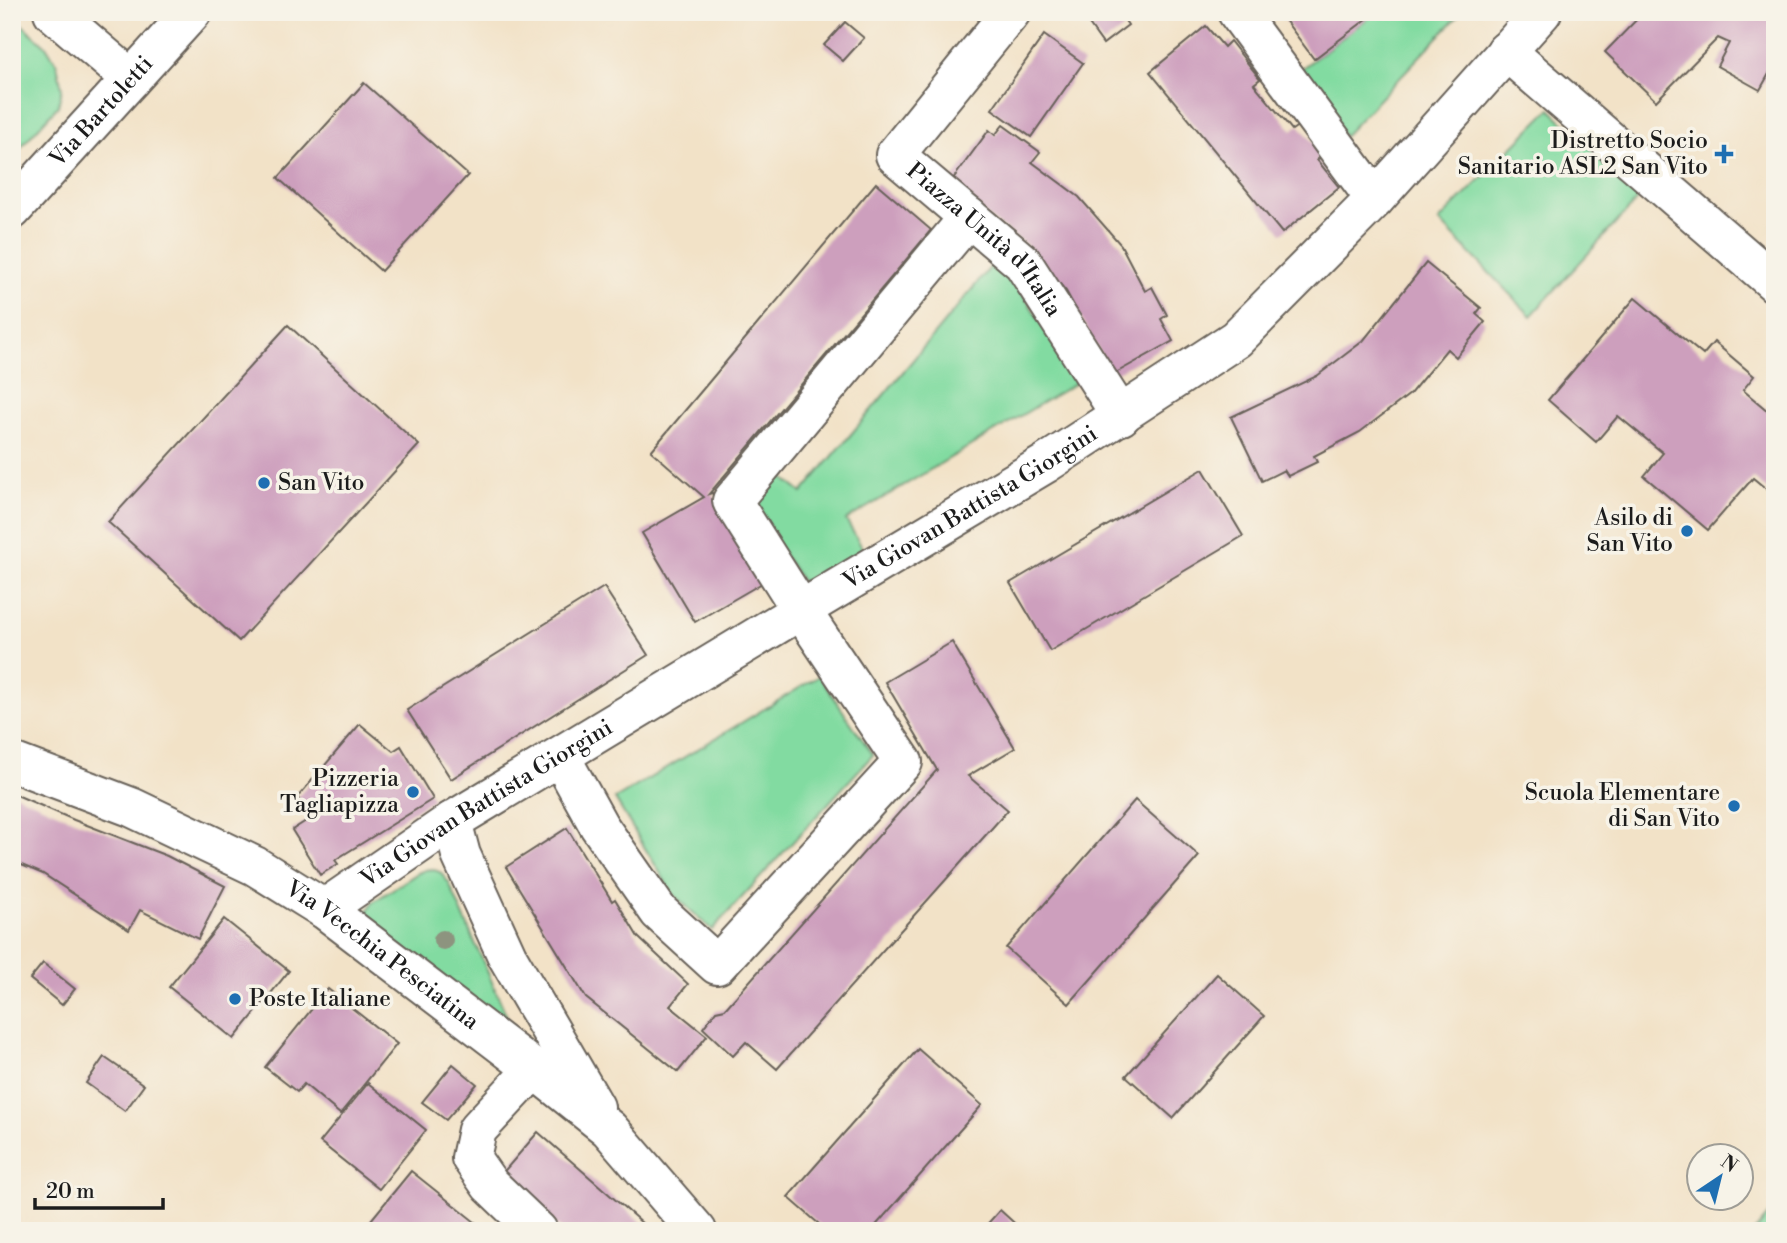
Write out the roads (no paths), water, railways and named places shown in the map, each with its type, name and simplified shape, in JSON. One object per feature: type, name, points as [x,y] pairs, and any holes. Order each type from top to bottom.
[{"type":"street","points":[[53,12],[131,79]]},
{"type":"street","name":"Via Bartoletti","points":[[12,210],[192,12]]},
{"type":"street","points":[[1237,12],[1375,199]]},
{"type":"street","name":"Via Giovan Battista Giorgini","points":[[324,909],[452,821],[1045,464],[1236,340],[1375,199],[1542,12]]},
{"type":"street","name":"Piazza Unità d'Italia","points":[[1000,16],[895,155],[1023,263],[1121,416]]},
{"type":"street","points":[[1506,51],[1775,283]]},
{"type":"street","points":[[560,756],[599,826],[659,912],[717,965],[903,762],[732,501],[969,217]]},
{"type":"street","name":"Via Vecchia Pesciatina","points":[[12,762],[131,807],[255,866],[324,909],[609,1129],[697,1231]]},
{"type":"street","points":[[452,821],[461,855],[507,956],[609,1129]]},
{"type":"street","points":[[534,1069],[477,1130],[471,1158],[490,1185],[538,1231]]},
{"type":"place","name":"Distretto Socio Sanitario ASL2 San Vito","points":[[1724,154]]},
{"type":"place","name":"San Vito","points":[[264,483]]},
{"type":"place","name":"Asilo di San Vito","points":[[1687,531]]},
{"type":"place","name":"Pizzeria Tagliapizza","points":[[413,792]]},
{"type":"place","name":"Scuola Elementare di San Vito","points":[[1734,806]]},
{"type":"place","name":"Poste Italiane","points":[[235,999]]}]
